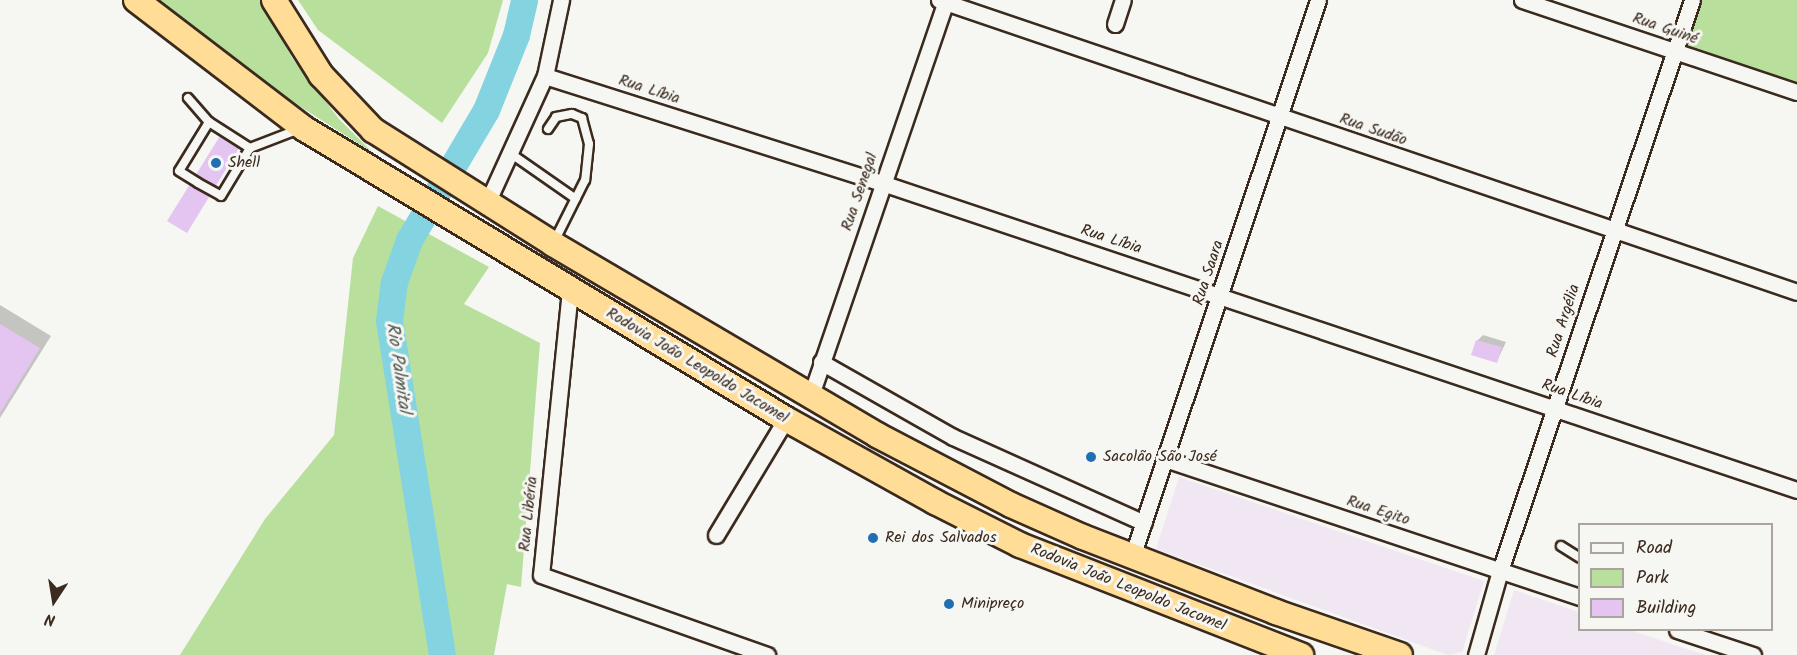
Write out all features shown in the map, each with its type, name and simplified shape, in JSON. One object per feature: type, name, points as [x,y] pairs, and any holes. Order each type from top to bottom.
[{"type":"highway","name":"Rodovia João Leopoldo Jacomel","points":[[136,0],[305,129],[786,419],[935,502],[1020,545],[1301,655]]},
{"type":"highway","name":"Rodovia João Leopoldo Jacomel","points":[[274,0],[305,52],[344,102],[373,130],[553,244],[811,395],[944,471],[1132,557],[1400,655]]},
{"type":"street","points":[[487,203],[545,76],[561,0]]},
{"type":"street","points":[[1115,24],[1123,0]]},
{"type":"street","name":"Rua Saara","points":[[1132,557],[1318,0]]},
{"type":"street","name":"Rua Guiné","points":[[1522,0],[1797,92]]},
{"type":"street","name":"Rua Argélia","points":[[1478,648],[1500,571],[1672,51],[1692,0]]},
{"type":"street","name":"Rua Sudão","points":[[943,1],[1797,292]]},
{"type":"street","name":"Rua Senegal","points":[[811,395],[943,1]]},
{"type":"street","name":"Rua Líbia","points":[[545,76],[882,183],[1797,490]]},
{"type":"street","name":"Rua Libéria","points":[[570,290],[541,575],[767,655]]},
{"type":"street","points":[[821,362],[953,437],[1144,523]]},
{"type":"street","points":[[716,535],[786,419]]},
{"type":"street","name":"Rua Egito","points":[[1165,459],[1578,596]]},
{"type":"street","points":[[1680,631],[1753,655]]},
{"type":"lane","points":[[188,98],[209,122],[250,148]]},
{"type":"lane","points":[[548,129],[556,117],[572,114],[582,118],[590,144],[585,180],[553,244]]},
{"type":"lane","points":[[209,122],[179,171],[221,196],[250,148],[276,135],[305,129]]},
{"type":"lane","points":[[510,153],[576,198]]},
{"type":"lane","points":[[1561,546],[1578,557]]},
{"type":"shaded area","points":[[1179,477],[1484,581],[1462,652],[1448,655],[1156,549]]},
{"type":"shaded area","points":[[1514,590],[1578,612],[1578,631],[1633,631],[1705,655],[1494,655]]},
{"type":"green space","points":[[159,0],[261,0],[292,58],[339,119],[373,153],[290,100]]},
{"type":"green space","points":[[298,0],[503,0],[488,53],[442,123],[318,30]]},
{"type":"green space","points":[[1692,0],[1797,0],[1797,85],[1673,51]]},
{"type":"green space","points":[[378,206],[489,267],[464,304],[540,343],[521,587],[507,584],[494,655],[180,655],[265,519],[334,435],[353,258]]},
{"type":"building","name":"Shell","points":[[220,136],[239,148],[187,233],[167,221]]},
{"type":"building","points":[[0,324],[40,348],[0,413]]},
{"type":"building","points":[[1476,340],[1502,347],[1497,363],[1471,355]]},
{"type":"waterway","name":"Rio Palmital","points":[[442,655],[389,321],[394,282],[409,240],[486,110],[516,35],[524,0]]},
{"type":"place","name":"Shell","points":[[216,163]]},
{"type":"place","name":"Sacolão São José","points":[[1091,457]]},
{"type":"place","name":"Rei dos Salvados","points":[[873,538]]},
{"type":"place","name":"Minipreço","points":[[949,604]]}]
